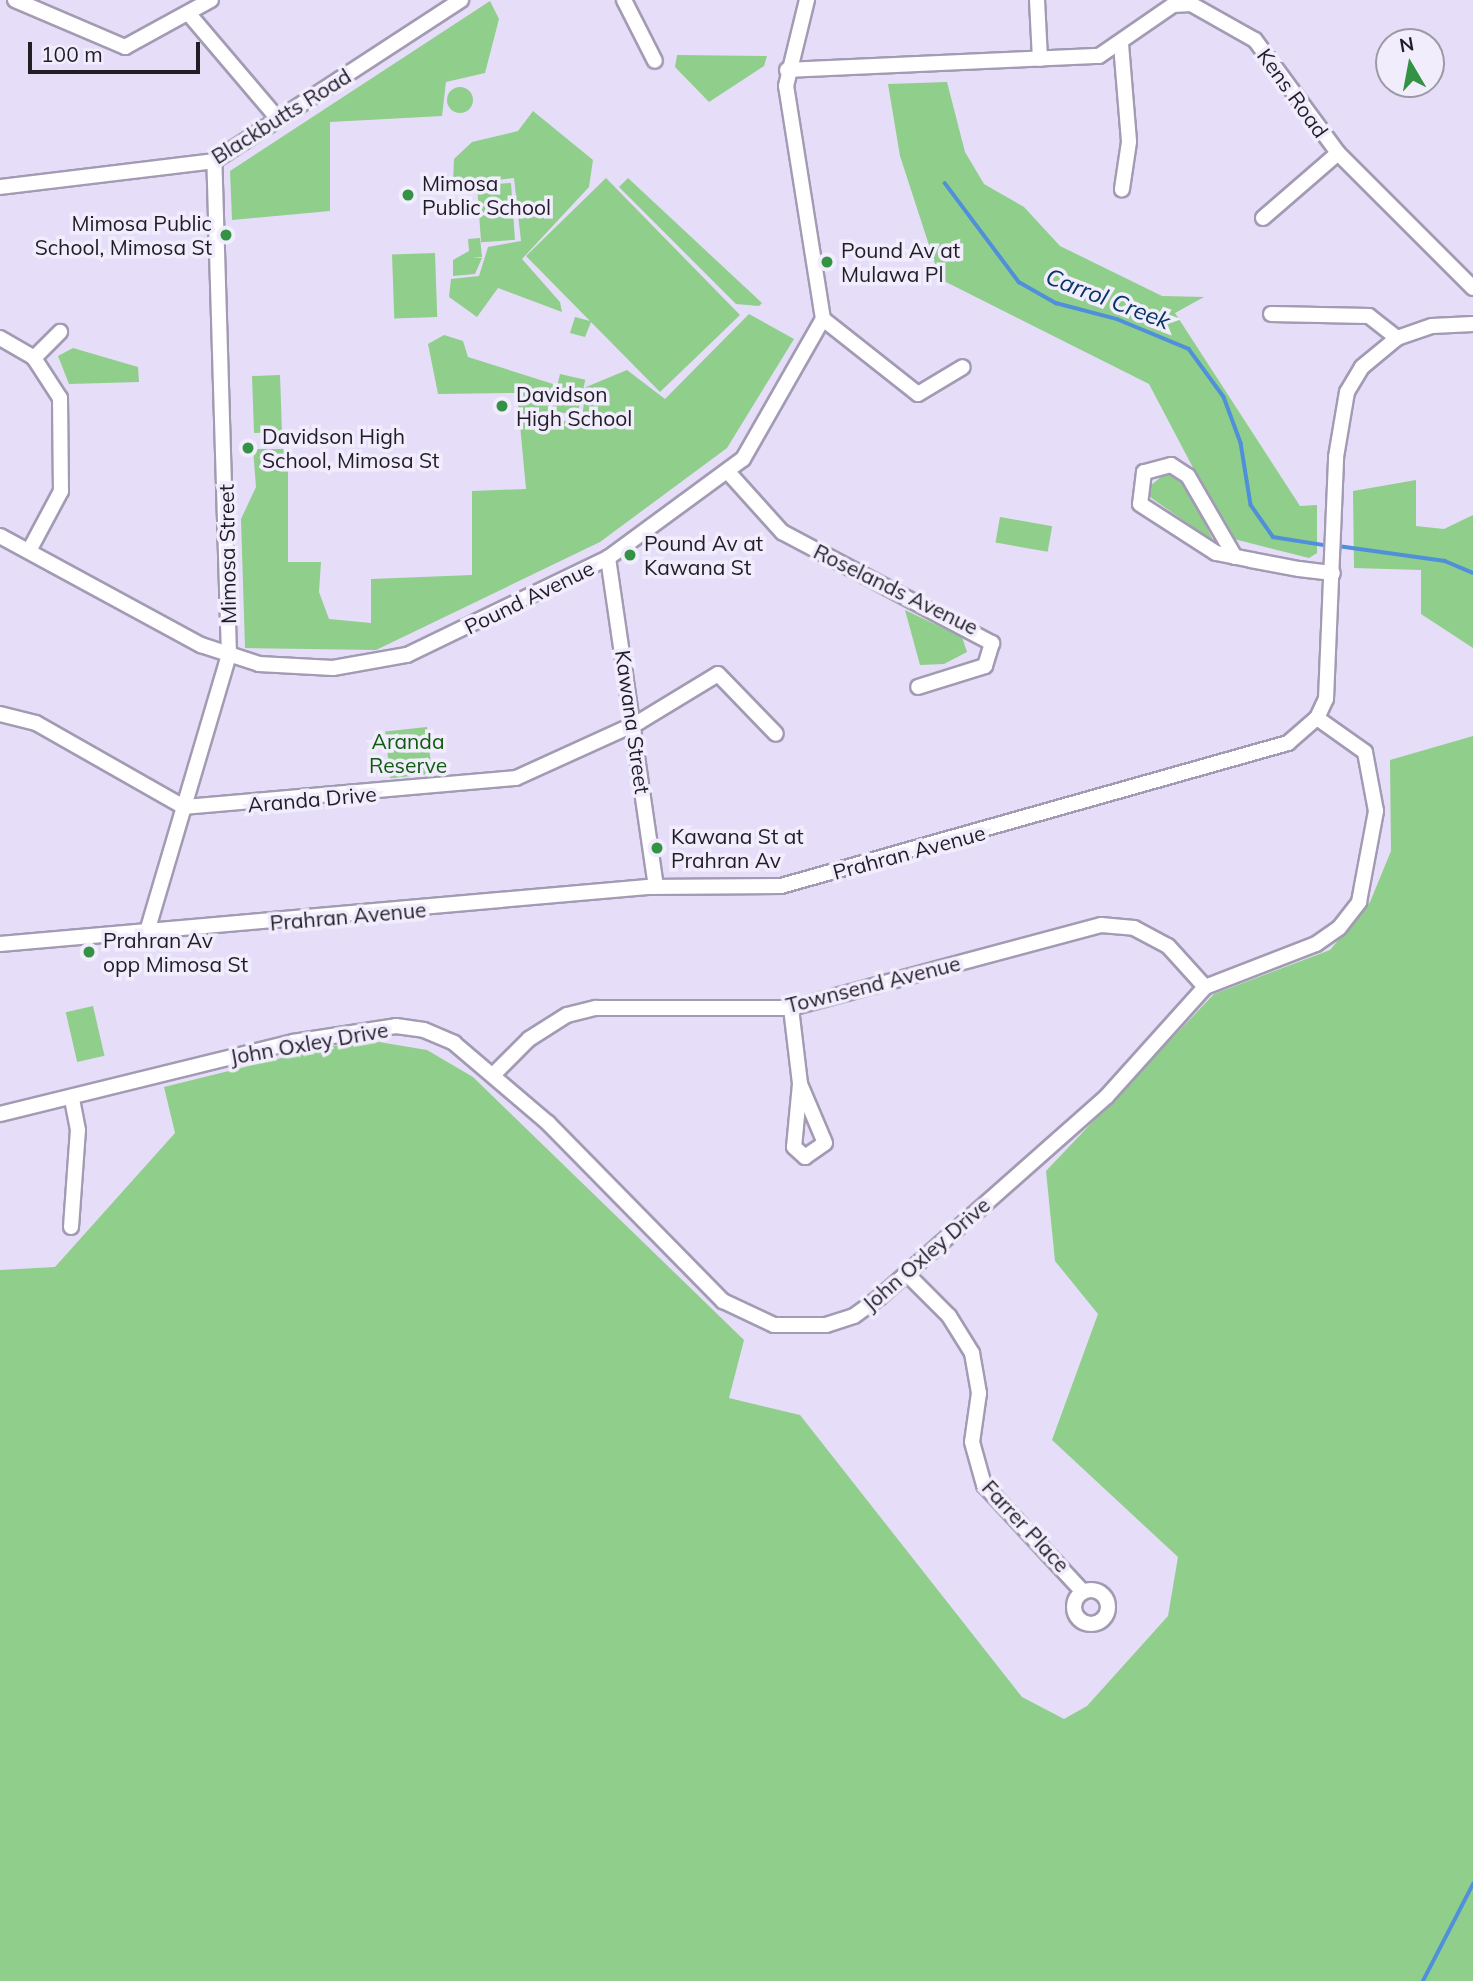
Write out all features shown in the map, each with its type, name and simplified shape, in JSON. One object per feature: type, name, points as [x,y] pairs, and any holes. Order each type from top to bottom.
[{"type":"street","points":[[15,0],[125,47],[211,0]]},
{"type":"street","name":"Blackbutts Road","points":[[0,187],[214,161],[461,0]]},
{"type":"street","points":[[624,0],[655,61]]},
{"type":"street","points":[[807,0],[787,70],[823,319],[918,394],[963,367]]},
{"type":"street","points":[[1037,0],[1040,59]]},
{"type":"street","name":"Kens Road","points":[[787,70],[1100,56],[1121,44],[1173,5],[1210,10],[1255,40],[1338,153],[1473,288]]},
{"type":"street","points":[[189,14],[278,119]]},
{"type":"street","points":[[1121,44],[1129,142],[1122,189]]},
{"type":"street","points":[[1263,218],[1338,153]]},
{"type":"street","name":"Mimosa Street","points":[[146,935],[229,655],[214,161]]},
{"type":"street","points":[[1271,314],[1369,316],[1397,338]]},
{"type":"street","name":"Pound Avenue","points":[[0,536],[229,655],[259,664],[333,668],[407,655],[608,558],[728,472],[759,435],[823,319]]},
{"type":"street","points":[[1317,718],[1331,664],[1339,420],[1362,368],[1397,338],[1433,326],[1473,324]]},
{"type":"street","points":[[34,358],[60,332]]},
{"type":"street","points":[[0,338],[34,358],[55,380],[60,398],[64,474],[29,551]]},
{"type":"street","points":[[1235,557],[1188,476],[1171,465],[1144,472],[1140,504],[1216,552],[1235,557],[1333,573]]},
{"type":"street","name":"Roselands Avenue","points":[[728,472],[782,533],[985,634],[992,643],[985,666],[918,687]]},
{"type":"street","name":"Kawana Street","points":[[608,558],[656,886]]},
{"type":"street","name":"Aranda Drive","points":[[184,807],[516,778],[633,723],[718,674],[776,734]]},
{"type":"street","points":[[0,714],[36,723],[184,807]]},
{"type":"street","name":"Prahran Avenue","points":[[0,944],[146,935],[656,886],[780,886],[1256,754],[1288,743],[1317,718]]},
{"type":"street","name":"John Oxley Drive","points":[[0,1114],[280,1044],[396,1026],[454,1043],[494,1074],[723,1301],[749,1316],[797,1328],[826,1325],[854,1316],[1107,1096],[1206,987],[1316,944],[1359,902],[1373,847],[1372,774],[1365,752],[1317,718]]},
{"type":"street","name":"Townsend Avenue","points":[[494,1074],[529,1039],[567,1015],[596,1008],[790,1008],[1101,925],[1134,928],[1168,946],[1206,987]]},
{"type":"street","points":[[790,1008],[800,1084]]},
{"type":"street","points":[[71,1227],[78,1130],[72,1098]]},
{"type":"street","name":"Farrer Place","points":[[906,1273],[949,1316],[972,1353],[979,1393],[972,1443],[984,1485],[1083,1592]]},
{"type":"green space","points":[[490,1],[499,19],[485,73],[446,82],[442,116],[330,122],[330,211],[232,220],[230,171]]},
{"type":"green space","points":[[677,55],[767,56],[764,66],[709,102],[675,67]]},
{"type":"green space","points":[[947,82],[965,152],[984,184],[1024,207],[1060,246],[1162,296],[1204,297],[1175,313],[1300,506],[1317,505],[1317,553],[1309,558],[1230,538],[1149,384],[940,279],[900,156],[888,84]]},
{"type":"green space","points":[[460,87],[469,91],[473,100],[469,109],[460,113],[451,109],[447,100],[451,91]]},
{"type":"green space","points":[[533,111],[593,160],[589,187],[522,259],[560,302],[562,312],[498,288],[477,317],[449,297],[451,279],[479,276],[488,247],[521,241],[514,178],[453,185],[454,159],[472,142],[518,131]]},
{"type":"green space","points":[[606,178],[740,315],[660,392],[591,322],[585,337],[570,333],[575,317],[590,321],[526,256]]},
{"type":"green space","points":[[628,178],[762,303],[759,306],[736,304],[619,187]]},
{"type":"green space","points":[[511,183],[515,240],[481,242],[477,185]]},
{"type":"green space","points":[[480,238],[482,257],[472,258],[482,258],[475,274],[453,276],[453,260],[469,251],[468,239]]},
{"type":"green space","points":[[435,253],[437,317],[394,318],[392,255]]},
{"type":"green space","points":[[749,314],[794,339],[727,448],[600,542],[376,650],[245,648],[241,519],[256,487],[253,449],[288,449],[288,562],[321,562],[319,592],[329,619],[371,623],[371,579],[472,575],[472,491],[526,489],[517,393],[438,394],[428,344],[444,335],[463,341],[468,357],[553,384],[547,416],[581,426],[586,387],[627,370],[665,399]]},
{"type":"green space","points":[[73,348],[138,367],[139,382],[69,384],[58,356]]},
{"type":"green space","points":[[560,374],[585,380],[577,416],[552,410]]},
{"type":"green space","points":[[280,375],[282,432],[254,433],[252,376]]},
{"type":"green space","points":[[1167,472],[1183,478],[1214,542],[1150,497],[1150,486]]},
{"type":"green space","points":[[1416,480],[1416,526],[1444,529],[1473,515],[1473,648],[1421,614],[1421,570],[1354,568],[1353,491]]},
{"type":"green space","points":[[1000,517],[1052,526],[1048,552],[995,543]]},
{"type":"green space","points":[[905,610],[962,637],[967,652],[944,664],[920,665]]},
{"type":"green space","name":"Aranda Reserve","points":[[427,727],[432,774],[390,778],[385,731]]},
{"type":"green space","points":[[1473,736],[1473,1981],[0,1981],[0,1270],[55,1267],[175,1133],[164,1087],[330,1046],[379,1042],[427,1050],[473,1077],[744,1340],[729,1398],[800,1415],[1022,1697],[1064,1719],[1087,1706],[1168,1616],[1178,1557],[1052,1440],[1098,1314],[1055,1261],[1046,1171],[1214,994],[1330,950],[1370,902],[1391,851],[1390,760]]},
{"type":"green space","points":[[93,1006],[104,1056],[77,1062],[66,1012]]},
{"type":"waterway","name":"Carrol Creek","points":[[945,183],[1019,282],[1056,303],[1117,319],[1189,349],[1224,397],[1241,443],[1251,505],[1273,537],[1330,546]]},
{"type":"waterway","name":"Carrol Creek","points":[[1338,546],[1445,561],[1473,573]]},
{"type":"waterway","points":[[1423,1981],[1473,1884]]},
{"type":"place","name":"Mimosa Public School","points":[[408,195]]},
{"type":"place","name":"Mimosa Public School, Mimosa St","points":[[226,235]]},
{"type":"place","name":"Pound Av at Mulawa Pl","points":[[827,262]]},
{"type":"place","name":"Davidson High School","points":[[502,406]]},
{"type":"place","name":"Davidson High School, Mimosa St","points":[[248,448]]},
{"type":"place","name":"Pound Av at Kawana St","points":[[630,555]]},
{"type":"place","name":"Kawana St at Prahran Av","points":[[657,848]]},
{"type":"place","name":"Prahran Av opp Mimosa St","points":[[89,952]]}]
